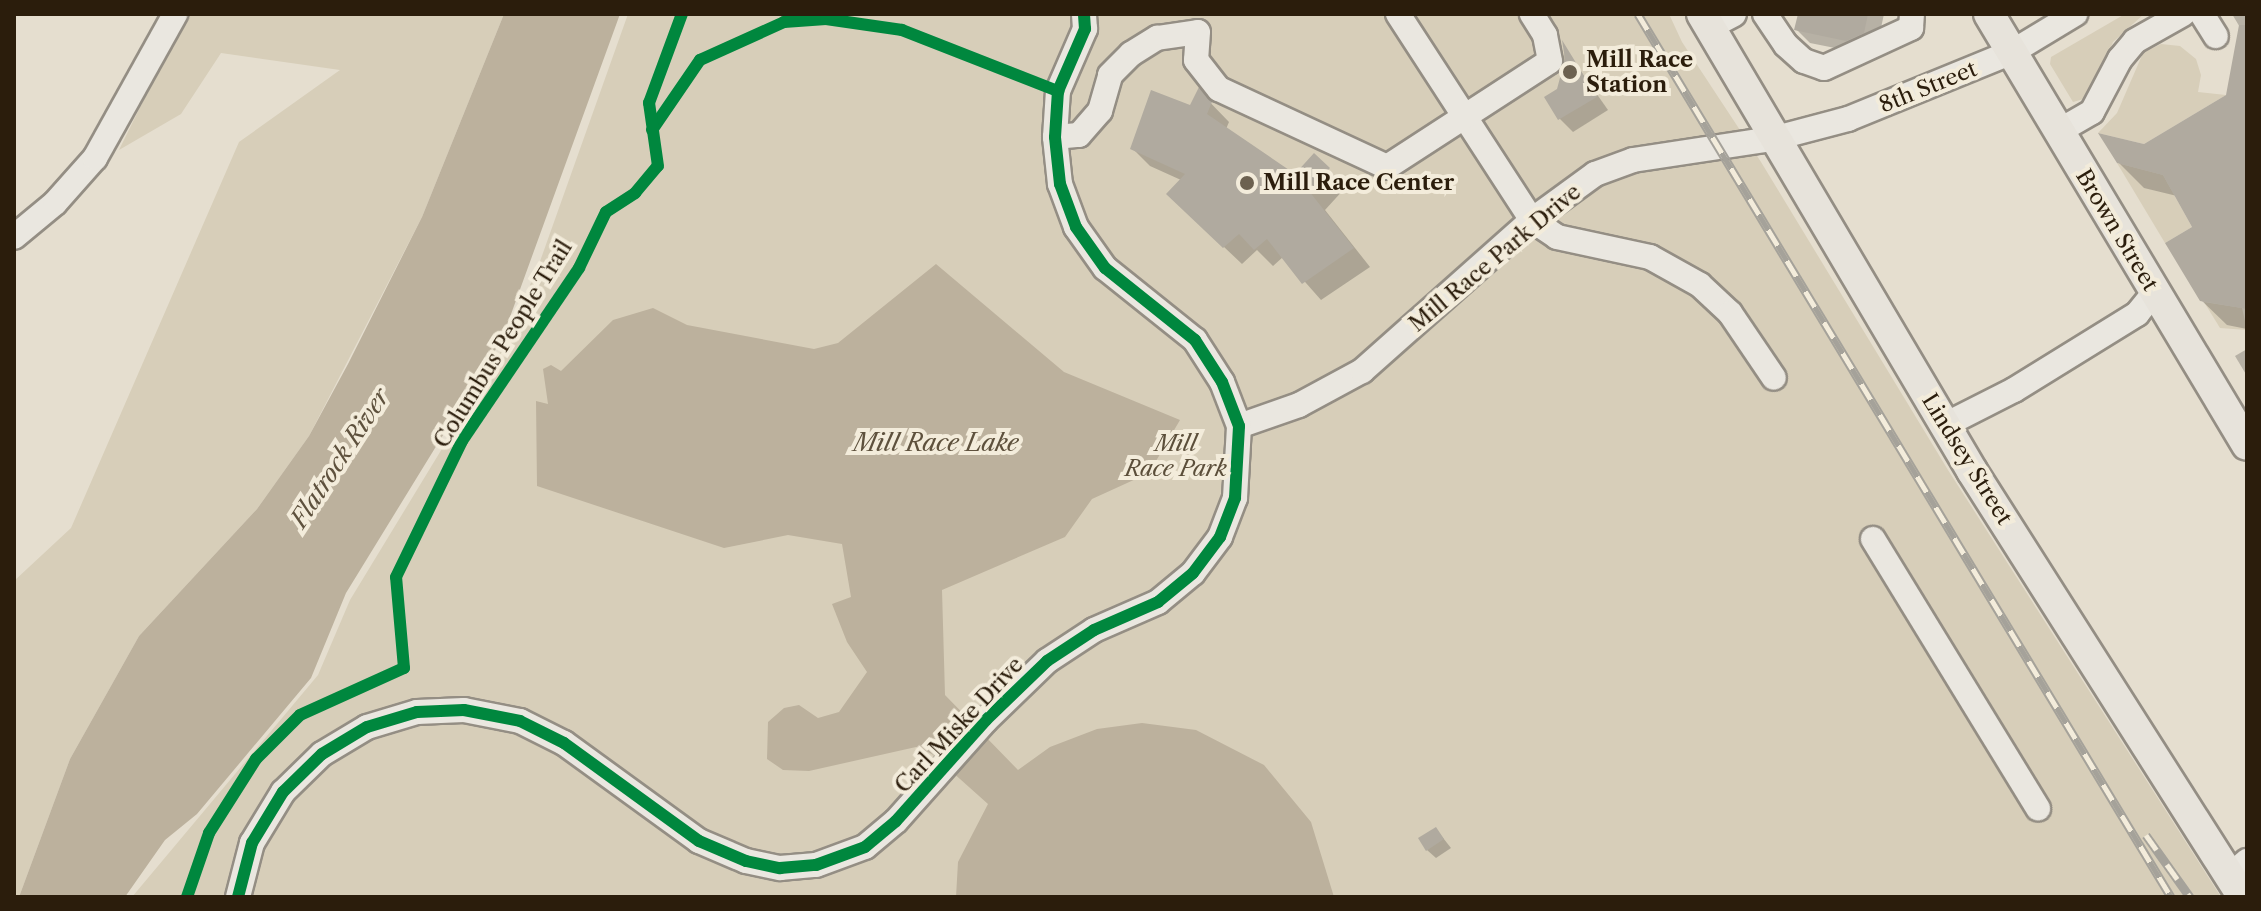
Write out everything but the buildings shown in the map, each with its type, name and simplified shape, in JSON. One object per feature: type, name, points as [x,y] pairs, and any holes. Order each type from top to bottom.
[{"type":"main road","name":"Brown Street","points":[[1989,14],[2247,445]]},
{"type":"main road","name":"Lindsey Street","points":[[1715,18],[1772,139],[1945,425],[2241,877]]},
{"type":"street","points":[[14,237],[55,203],[95,158],[175,14]]},
{"type":"street","name":"Carl Miske Drive","points":[[238,897],[252,843],[283,792],[333,747],[367,727],[417,712],[464,710],[520,721],[564,743],[699,841],[746,861],[780,868],[816,865],[865,847],[1047,661],[1094,630],[1158,602],[1193,573],[1220,537],[1235,498],[1239,426],[1222,382],[1195,340],[1105,268],[1076,227],[1060,184],[1055,137],[1058,91],[1085,29],[1084,14]]},
{"type":"street","points":[[1398,14],[1462,119],[1532,220],[1557,237],[1650,257],[1700,285],[1730,313],[1774,378]]},
{"type":"street","points":[[1055,137],[1079,135],[1100,111],[1110,75],[1131,54],[1157,38],[1198,32],[1196,60],[1219,89],[1387,167],[1550,61],[1545,35],[1532,14]]},
{"type":"street","points":[[1765,14],[1786,45],[1804,61],[1824,68],[1911,28],[1912,14]]},
{"type":"street","name":"8th Street","points":[[1772,139],[1848,119],[2012,52],[2075,14]]},
{"type":"street","points":[[2059,131],[2092,112],[2120,59],[2135,41],[2183,14]]},
{"type":"street","points":[[2202,14],[2216,36]]},
{"type":"street","name":"Mill Race Park Drive","points":[[1239,426],[1299,405],[1362,371],[1532,220],[1595,174],[1633,160],[1772,139]]},
{"type":"street","points":[[1945,425],[2014,390],[2137,314],[2154,293]]},
{"type":"street","points":[[1873,539],[2038,808]]},
{"type":"green space","points":[[186,14],[504,14],[422,217],[309,436],[257,509],[139,636],[70,759],[19,897],[14,897],[14,581],[71,528],[239,142],[340,70],[221,53],[181,114],[119,150]]},
{"type":"green space","name":"Mill Race Park","points":[[628,14],[1669,14],[1682,42],[1761,162],[1948,470],[2221,897],[132,897],[318,675],[350,600],[499,355],[538,267]]},
{"type":"green space","points":[[2125,14],[2144,14],[2113,42],[2091,97],[2073,102],[2050,64],[2051,57]]},
{"type":"green space","points":[[2161,44],[2180,46],[2196,59],[2201,75],[2198,92],[2226,95],[2144,144],[2098,133],[2117,113],[2143,53]]},
{"type":"green space","points":[[2117,163],[2163,175],[2192,227],[2165,243]]},
{"type":"green space","points":[[2204,302],[2242,308],[2247,330],[2220,328]]},
{"type":"water","name":"Flatrock River","points":[[504,14],[620,14],[502,339],[346,593],[311,678],[197,814],[165,840],[125,897],[19,897],[70,759],[139,636],[257,509],[309,436],[422,217]]},
{"type":"water","name":"Mill Race Lake","points":[[936,264],[1064,372],[1180,420],[1149,473],[1092,499],[1065,537],[942,590],[945,695],[1018,770],[1050,747],[1097,729],[1142,723],[1196,730],[1264,765],[1311,822],[1334,897],[956,897],[958,862],[988,804],[932,754],[916,747],[809,771],[783,770],[767,759],[768,722],[784,708],[799,705],[818,718],[839,712],[867,672],[847,642],[832,604],[851,597],[842,544],[788,535],[724,548],[537,486],[536,401],[548,404],[543,369],[551,365],[561,371],[613,320],[653,308],[687,325],[814,349],[838,343]]},
{"type":"railway","points":[[1638,14],[2171,897]]},
{"type":"railway","points":[[2146,835],[2190,897]]},
{"type":"cycle path","name":"Columbus People Trail","points":[[187,897],[209,833],[256,759],[300,715],[404,668],[396,577],[462,441],[579,268],[606,212],[635,193],[658,166],[649,103],[682,14]]},
{"type":"cycle path","points":[[238,897],[252,843],[283,792],[322,754],[367,727],[417,712],[464,710],[520,721],[564,743],[699,841],[746,861],[780,868],[816,865],[865,847],[896,821],[986,720],[1047,661],[1094,630],[1158,602],[1193,573],[1220,537],[1235,498],[1239,426],[1222,382],[1195,340],[1105,268],[1076,227],[1060,184],[1055,137],[1058,91],[1085,29],[1084,14]]},
{"type":"cycle path","points":[[652,130],[700,60],[784,22],[826,19],[902,30],[1058,91]]},
{"type":"place","name":"Mill Race Station","points":[[1570,72]]},
{"type":"place","name":"Mill Race Center","points":[[1247,183]]}]
